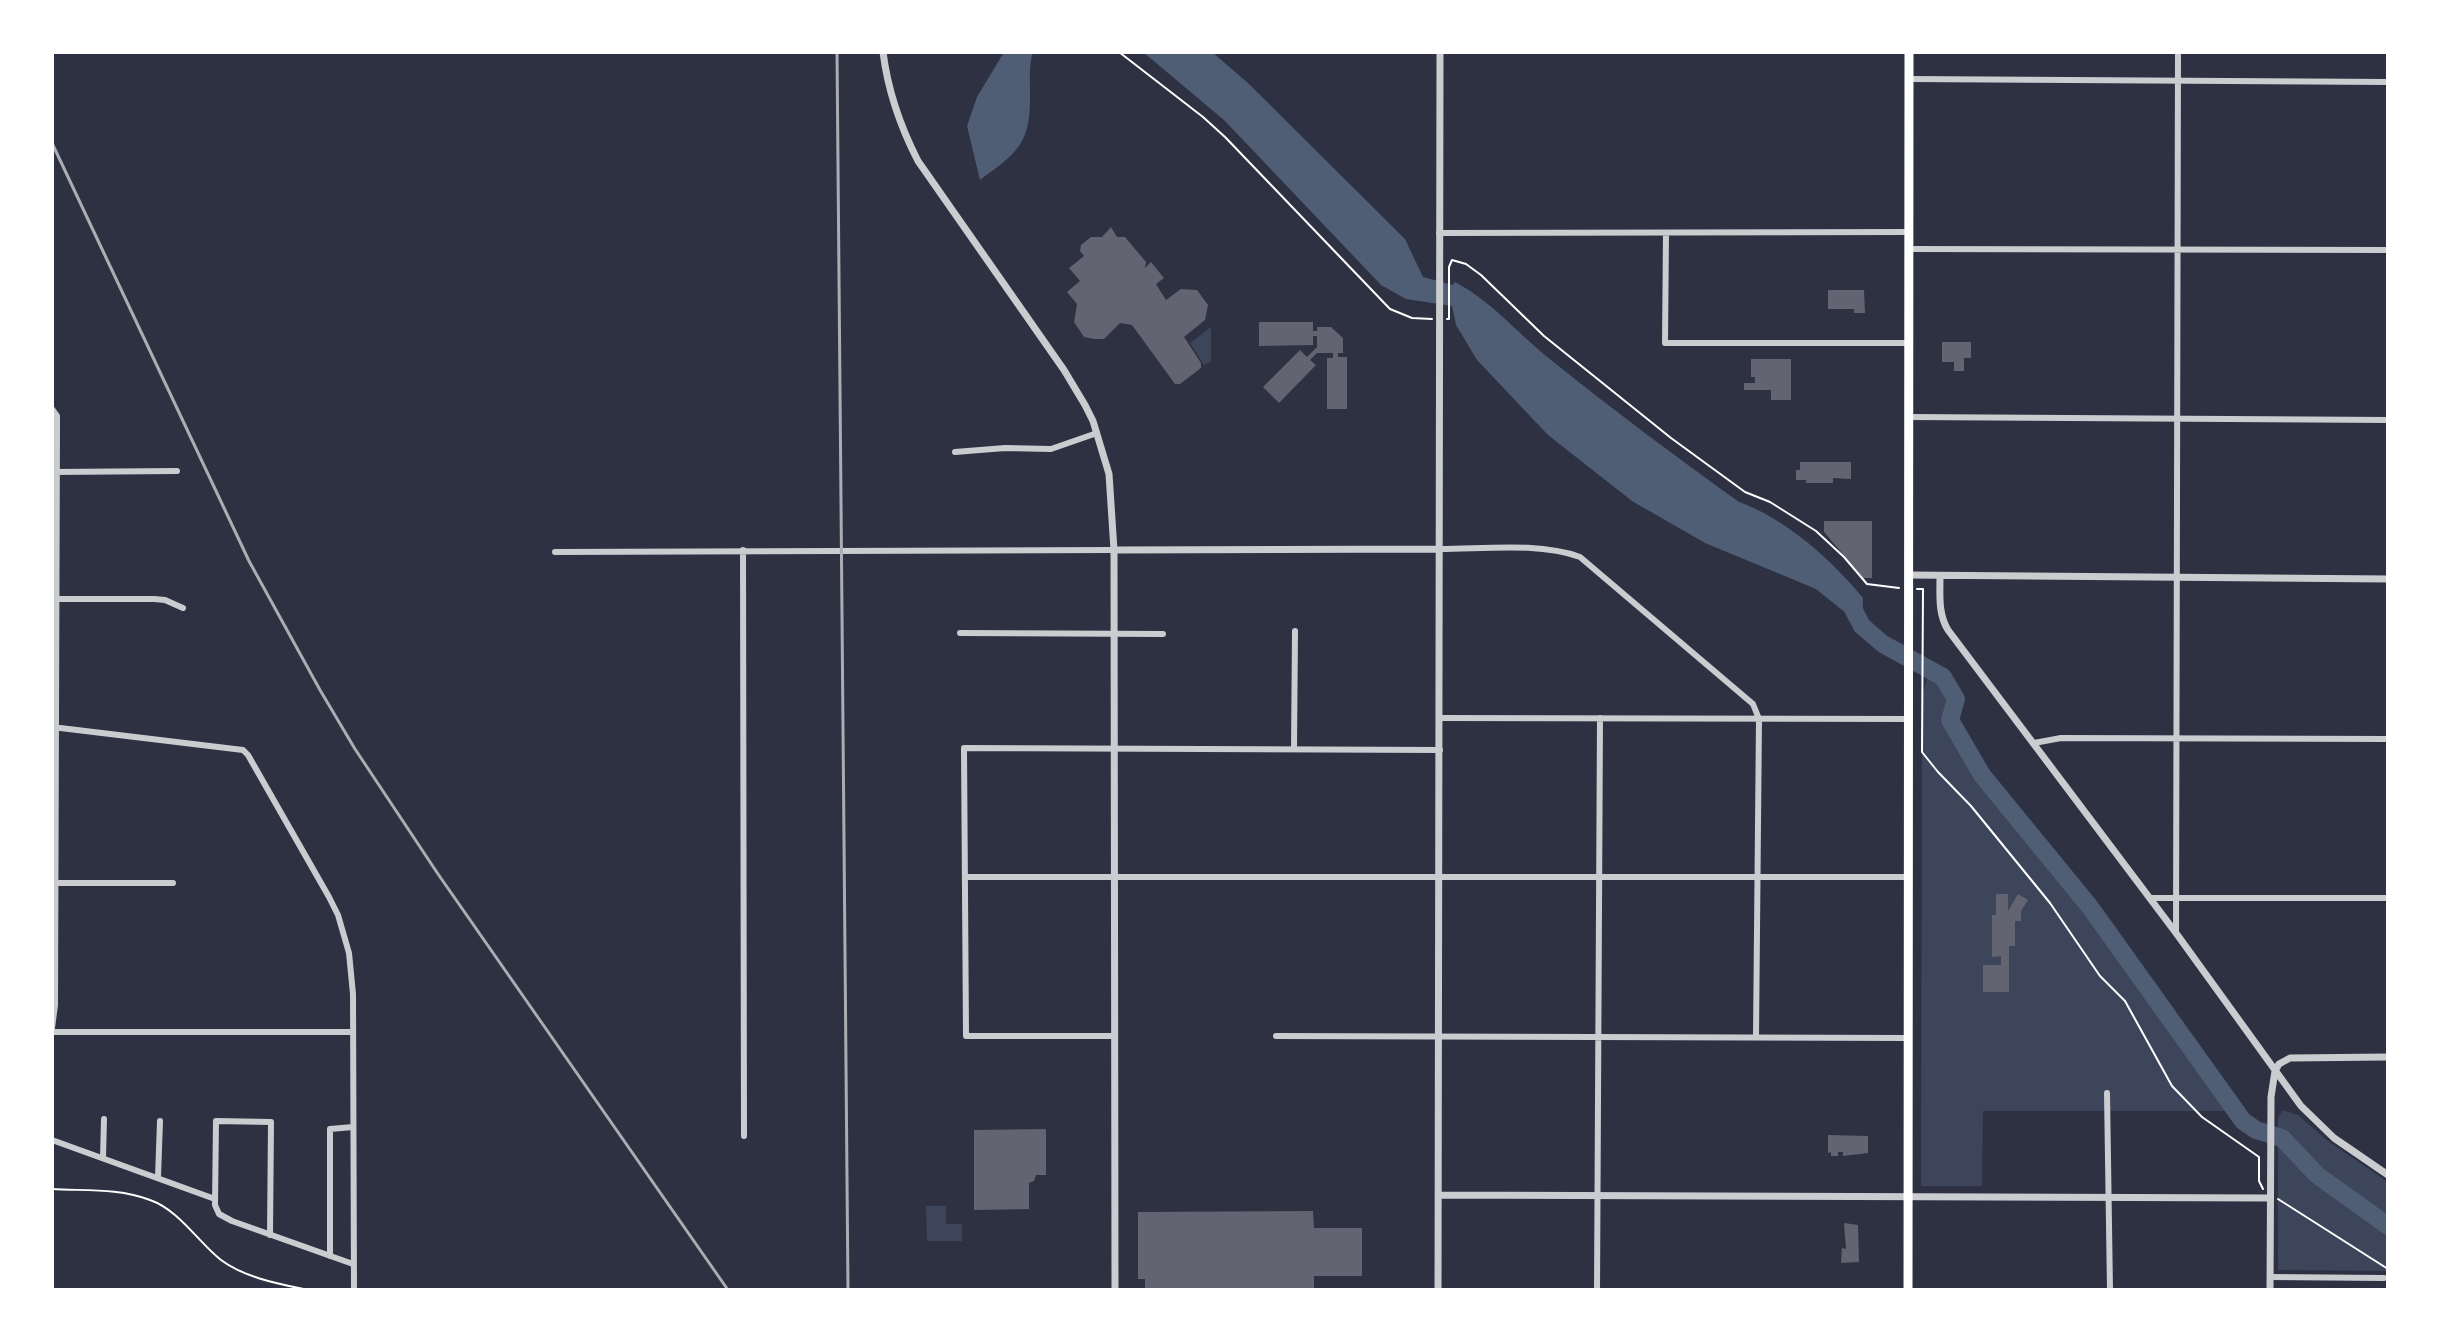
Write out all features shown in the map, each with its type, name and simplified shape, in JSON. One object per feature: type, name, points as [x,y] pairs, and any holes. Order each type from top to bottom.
[{"type":"highway","points":[[1908,1290],[1909,52]]},
{"type":"street","points":[[883,52],[889,92],[901,128],[918,161],[1064,370],[1085,405],[1109,474],[1114,550],[1115,1290]]},
{"type":"street","points":[[1438,1290],[1440,52]]},
{"type":"street","points":[[2176,933],[2178,52]]},
{"type":"street","points":[[1909,79],[2388,82]]},
{"type":"street","points":[[1439,233],[1909,232]]},
{"type":"street","points":[[1666,233],[1665,343],[1909,343]]},
{"type":"street","points":[[1909,249],[2388,250]]},
{"type":"street","points":[[52,409],[57,416],[55,1005],[52,1030],[353,1032]]},
{"type":"street","points":[[1909,417],[2388,420]]},
{"type":"street","points":[[955,452],[1005,448],[1051,449],[1097,433]]},
{"type":"street","points":[[55,472],[177,471]]},
{"type":"street","points":[[555,552],[1545,549],[1565,551],[1580,557],[1746,696],[1759,719],[1756,1036]]},
{"type":"street","points":[[743,550],[744,1136]]},
{"type":"street","points":[[1909,575],[2388,579]]},
{"type":"street","points":[[1940,576],[1943,621],[2301,1106],[2323,1128],[2388,1175]]},
{"type":"street","points":[[54,599],[154,599],[183,608]]},
{"type":"street","points":[[1294,749],[1295,631]]},
{"type":"street","points":[[960,633],[1163,634]]},
{"type":"street","points":[[1440,718],[1908,719]]},
{"type":"street","points":[[1597,1290],[1600,718]]},
{"type":"street","points":[[54,728],[243,750],[338,915],[351,971],[354,1290]]},
{"type":"street","points":[[2034,743],[2061,738],[2388,739]]},
{"type":"street","points":[[1114,1036],[966,1036],[964,748],[1440,750]]},
{"type":"street","points":[[965,877],[1908,877]]},
{"type":"street","points":[[54,883],[173,883]]},
{"type":"street","points":[[2150,898],[2388,898]]},
{"type":"street","points":[[1276,1036],[1907,1038]]},
{"type":"street","points":[[2270,1290],[2270,1115],[2275,1071],[2279,1064],[2290,1058],[2388,1057]]},
{"type":"street","points":[[2107,1093],[2110,1290]]},
{"type":"street","points":[[103,1158],[104,1119]]},
{"type":"street","points":[[158,1177],[160,1121]]},
{"type":"street","points":[[270,1235],[271,1122],[216,1121],[215,1199],[219,1214],[232,1221],[270,1235],[353,1264]]},
{"type":"street","points":[[330,1256],[330,1129],[353,1127]]},
{"type":"street","points":[[52,1140],[215,1199]]},
{"type":"street","points":[[1438,1195],[2270,1196]]},
{"type":"street","points":[[2270,1277],[2384,1278]]},
{"type":"path","points":[[1119,52],[1225,137],[1390,309],[1412,318],[1439,316],[1449,319],[1452,260],[1466,264],[1544,336],[1658,428],[1745,492],[1770,502],[1816,531],[1867,584],[1923,589],[1922,752],[1928,761],[1971,806],[2050,903],[2100,976],[2125,1001],[2172,1086],[2202,1117],[2259,1157],[2260,1187],[2388,1269]]},
{"type":"path","points":[[52,1189],[112,1191],[153,1201],[169,1211],[222,1261],[273,1282],[308,1290]]},
{"type":"shaded area","points":[[1004,52],[1033,52],[1028,122],[1014,153],[980,180],[967,126],[977,97]]},
{"type":"shaded area","points":[[1143,52],[1212,52],[1248,83],[1405,239],[1423,277],[1453,285],[1455,282],[1469,290],[1551,360],[1667,450],[1739,502],[1773,518],[1807,542],[1863,598],[1862,626],[1816,589],[1705,543],[1632,501],[1548,435],[1477,360],[1456,325],[1452,306],[1406,299],[1381,285],[1224,120]]},
{"type":"shaded area","points":[[1211,327],[1211,361],[1204,365],[1190,343]]},
{"type":"shaded area","points":[[1929,670],[1943,677],[1956,699],[1950,720],[1982,775],[2090,907],[2235,1111],[1983,1111],[1982,1186],[1921,1186],[1922,697]]},
{"type":"shaded area","points":[[2283,1110],[2298,1115],[2328,1141],[2388,1182],[2388,1290],[2387,1271],[2278,1270],[2278,1118]]},
{"type":"shaded area","points":[[926,1206],[946,1206],[946,1224],[962,1224],[962,1241],[927,1241]]},
{"type":"building","points":[[1111,227],[1117,237],[1125,237],[1146,262],[1145,268],[1151,262],[1164,278],[1156,284],[1166,300],[1181,289],[1197,290],[1208,305],[1205,320],[1184,337],[1201,363],[1201,368],[1180,384],[1175,384],[1132,325],[1120,323],[1104,339],[1094,339],[1084,337],[1074,322],[1077,304],[1067,292],[1080,281],[1069,268],[1084,256],[1080,251],[1081,245],[1091,237],[1102,237]]},
{"type":"building","points":[[1828,290],[1864,290],[1865,313],[1854,313],[1854,309],[1828,309]]},
{"type":"building","points":[[1259,322],[1313,322],[1313,331],[1317,331],[1317,327],[1331,327],[1343,338],[1343,353],[1338,353],[1338,357],[1347,357],[1347,409],[1327,409],[1327,358],[1333,358],[1333,353],[1317,353],[1310,360],[1316,365],[1279,403],[1263,387],[1300,350],[1307,357],[1317,347],[1317,336],[1313,336],[1313,345],[1259,346]]},
{"type":"building","points":[[1942,342],[1971,342],[1971,358],[1964,358],[1964,371],[1954,371],[1954,362],[1942,362]]},
{"type":"building","points":[[1751,359],[1791,359],[1791,400],[1771,400],[1771,390],[1744,390],[1744,383],[1755,383],[1755,377],[1751,377]]},
{"type":"building","points":[[1800,462],[1851,462],[1851,479],[1833,478],[1833,483],[1796,480]]},
{"type":"building","points":[[1824,521],[1872,521],[1872,578],[1863,578],[1824,532]]},
{"type":"building","points":[[1996,894],[2008,894],[2008,911],[2018,894],[2028,900],[2021,911],[2021,921],[2015,921],[2015,946],[2009,946],[2009,992],[1983,992],[1983,965],[2001,965],[2001,956],[1992,957],[1992,915],[1996,915]]},
{"type":"building","points":[[1046,1129],[1046,1175],[1036,1175],[1034,1181],[1029,1183],[1029,1209],[974,1210],[974,1130]]},
{"type":"building","points":[[1828,1135],[1868,1136],[1868,1153],[1843,1156],[1843,1152],[1838,1152],[1838,1156],[1831,1156],[1831,1152],[1828,1153]]},
{"type":"building","points":[[1313,1211],[1314,1228],[1362,1228],[1362,1276],[1314,1276],[1314,1290],[1145,1290],[1145,1279],[1138,1279],[1138,1212]]},
{"type":"building","points":[[1844,1223],[1858,1225],[1859,1262],[1841,1263],[1842,1248],[1846,1249]]},
{"type":"waterway","points":[[1851,605],[1862,626],[1883,644],[1943,677],[1956,699],[1950,720],[1982,775],[2090,907],[2243,1121],[2256,1130],[2282,1138],[2317,1175],[2388,1226]]},
{"type":"railway","points":[[837,52],[848,1290]]},
{"type":"railway","points":[[52,143],[249,561],[320,690],[438,874],[728,1290]]}]
